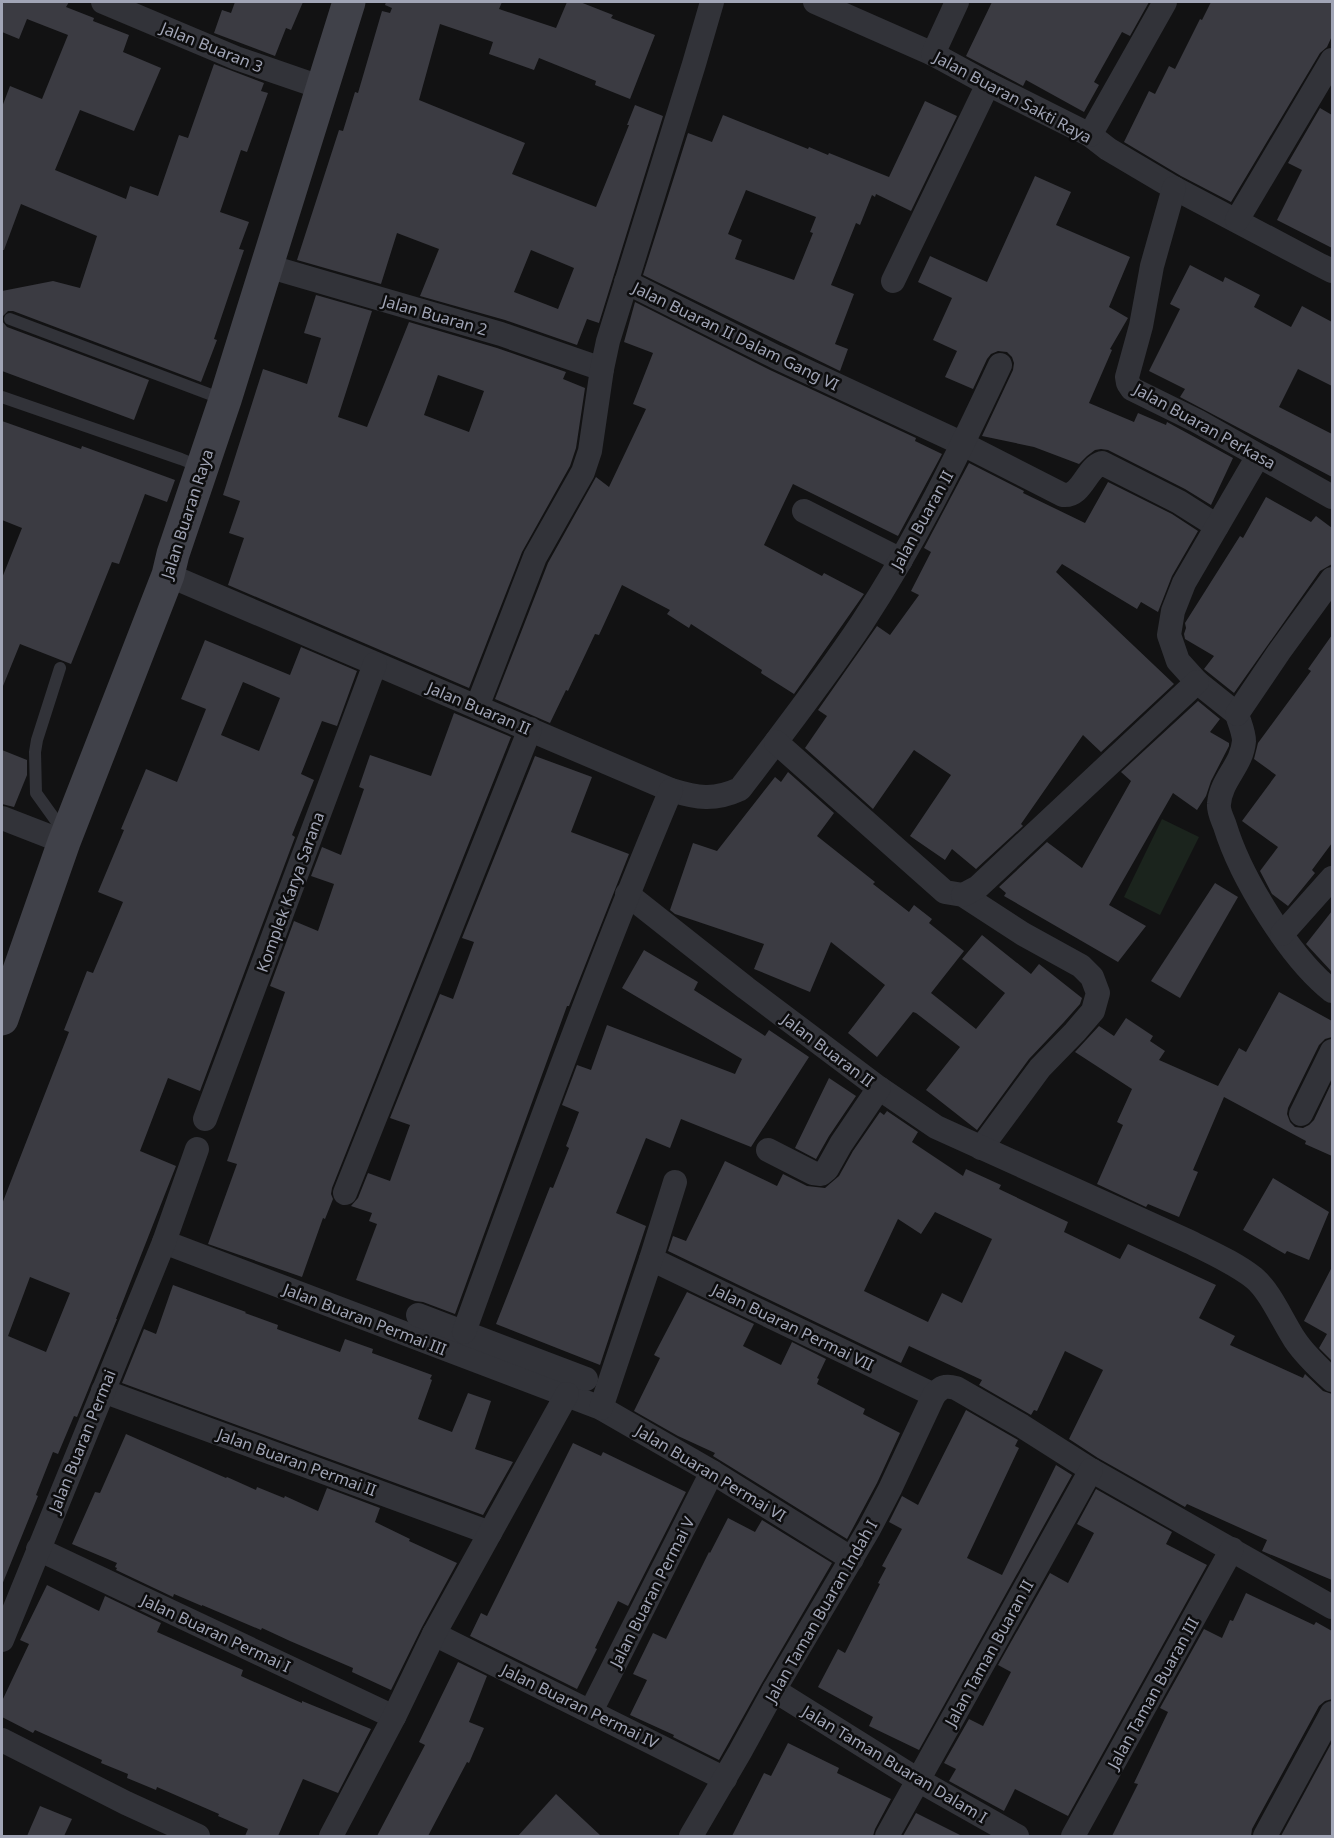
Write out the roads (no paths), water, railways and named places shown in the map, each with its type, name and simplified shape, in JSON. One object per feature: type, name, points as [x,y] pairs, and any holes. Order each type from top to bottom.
[{"type":"street","name":"Jalan Buaran 3","points":[[104,2],[236,58],[323,88]]},
{"type":"street","name":"Jalan Buaran Raya","points":[[5,1001],[168,574],[225,400],[349,2]]},
{"type":"street","points":[[626,282],[712,2]]},
{"type":"street","name":"Jalan Buaran Sakti Raya","points":[[815,2],[933,54],[1090,135],[1108,149],[1174,188],[1332,271]]},
{"type":"street","points":[[933,54],[957,2]]},
{"type":"street","points":[[1090,135],[1165,2]]},
{"type":"street","points":[[1237,220],[1332,62]]},
{"type":"street","points":[[893,281],[988,84]]},
{"type":"street","name":"Jalan Buaran Perkasa","points":[[1174,188],[1152,266],[1141,326],[1127,377],[1131,389],[1197,421],[1332,497]]},
{"type":"street","name":"Jalan Buaran 2","points":[[267,266],[501,334],[602,369]]},
{"type":"street","name":"Jalan Buaran II Dalam Gang VI","points":[[477,707],[535,557],[583,472],[590,451],[608,341],[626,282],[776,357],[963,444],[1063,495],[1076,491],[1097,465],[1107,464],[1179,502],[1217,526]]},
{"type":"street","name":"Jalan Buaran II","points":[[168,574],[671,790],[706,798],[730,794],[740,789],[862,623],[937,495],[1000,365]]},
{"type":"street","points":[[1258,456],[1185,583],[1173,610],[1169,635],[1178,661],[1197,682],[1236,714],[1244,739],[1238,762],[1223,785],[1219,807],[1242,870],[1282,934],[1318,980],[1332,991]]},
{"type":"street","points":[[804,510],[901,560]]},
{"type":"street","points":[[1236,714],[1332,579]]},
{"type":"street","name":"Komplek Karya Sarana","points":[[205,1119],[375,664]]},
{"type":"street","points":[[963,896],[978,887],[1197,682]]},
{"type":"street","points":[[345,1192],[530,729]]},
{"type":"street","points":[[776,742],[945,892],[963,896],[1023,934],[1081,966],[1092,977],[1098,993],[1093,1011],[1076,1032],[1040,1068],[981,1148]]},
{"type":"street","points":[[464,1332],[627,894],[671,790]]},
{"type":"street","points":[[2,818],[65,839]]},
{"type":"street","points":[[1282,934],[1332,878]]},
{"type":"street","name":"Jalan Buaran II","points":[[627,894],[746,988],[879,1088],[936,1127],[1190,1242],[1229,1261],[1256,1279],[1296,1341],[1332,1380]]},
{"type":"street","points":[[1301,1114],[1332,1051]]},
{"type":"street","points":[[768,1150],[813,1173],[821,1174],[879,1088]]},
{"type":"street","name":"Jalan Buaran Permai","points":[[2,1640],[164,1242],[196,1149]]},
{"type":"street","points":[[601,1408],[675,1182]]},
{"type":"street","name":"Jalan Buaran Permai III","points":[[164,1242],[567,1394]]},
{"type":"street","name":"Jalan Buaran Permai VII","points":[[651,1259],[941,1390],[956,1388],[1091,1470],[1332,1607]]},
{"type":"street","points":[[418,1315],[586,1379]]},
{"type":"street","name":"Jalan Taman Buaran Indah I","points":[[691,1836],[852,1559],[941,1390]]},
{"type":"street","name":"Jalan Buaran Permai II","points":[[103,1391],[490,1533]]},
{"type":"street","points":[[331,1836],[434,1634],[567,1394]]},
{"type":"street","name":"Jalan Buaran Permai VI","points":[[567,1394],[601,1408],[712,1472],[852,1559]]},
{"type":"street","name":"Jalan Taman Buaran II","points":[[887,1836],[1091,1470]]},
{"type":"street","name":"Jalan Buaran Permai V","points":[[591,1711],[712,1472]]},
{"type":"street","name":"Jalan Buaran Permai I","points":[[38,1549],[393,1717]]},
{"type":"street","name":"Jalan Taman Buaran III","points":[[1073,1836],[1232,1549]]},
{"type":"street","name":"Jalan Buaran Permai IV","points":[[434,1634],[725,1779]]},
{"type":"street","name":"Jalan Taman Buaran Dalam I","points":[[774,1690],[918,1780],[1017,1836]]},
{"type":"street","points":[[1265,1836],[1332,1713]]},
{"type":"street","points":[[2,1740],[126,1803],[198,1836]]},
{"type":"lane","points":[[10,319],[225,400]]},
{"type":"lane","points":[[2,397],[202,468]]},
{"type":"lane","points":[[60,668],[34,752],[36,793],[65,839]]}]
